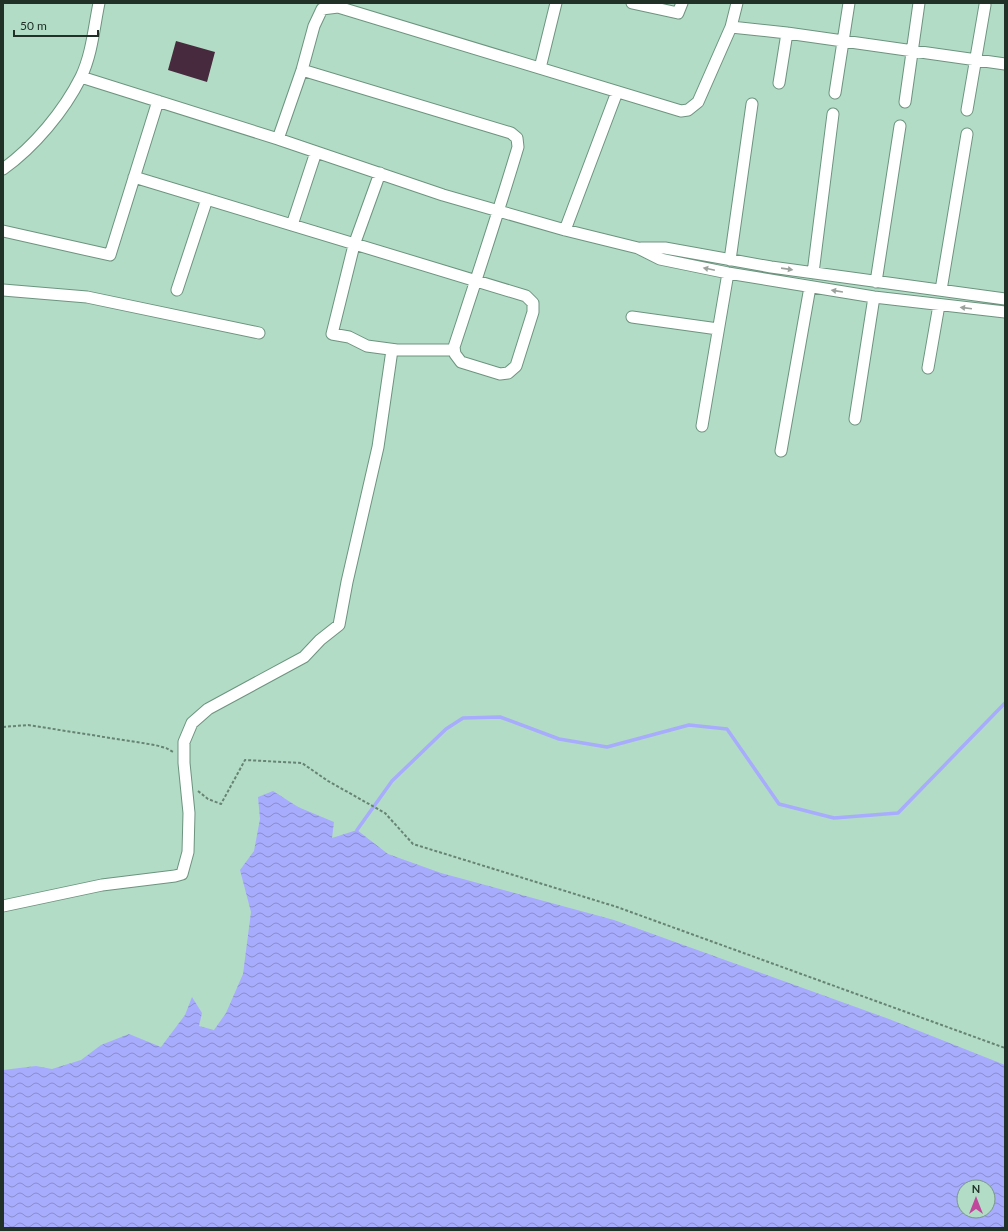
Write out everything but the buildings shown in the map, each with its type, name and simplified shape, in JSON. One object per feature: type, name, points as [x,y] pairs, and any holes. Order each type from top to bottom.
[{"type":"street","points":[[3,169],[20,157],[54,120],[81,77],[89,53],[99,3]]},
{"type":"street","points":[[540,68],[556,3]]},
{"type":"street","points":[[632,3],[678,14],[682,3]]},
{"type":"street","points":[[278,139],[302,70],[314,26],[323,6],[338,7],[680,111],[688,110],[698,102],[731,27],[737,3]]},
{"type":"street","points":[[835,93],[849,3]]},
{"type":"street","points":[[905,102],[911,51],[919,3]]},
{"type":"street","points":[[967,110],[985,5]]},
{"type":"street","points":[[731,27],[787,33],[1005,64]]},
{"type":"street","points":[[779,82],[787,33]]},
{"type":"street","points":[[134,177],[354,245],[476,281],[526,296],[533,303],[533,312],[516,366],[508,372],[500,374],[461,362],[455,354],[454,347],[476,281],[499,211],[518,147],[517,138],[511,133],[302,70]]},
{"type":"street","points":[[81,77],[499,211],[565,230],[638,248],[660,259],[728,273],[874,297],[1005,312]]},
{"type":"street","points":[[565,230],[616,92]]},
{"type":"street","points":[[3,231],[110,255],[158,101]]},
{"type":"street","points":[[730,260],[752,104]]},
{"type":"street","points":[[813,273],[833,114]]},
{"type":"street","points":[[876,282],[900,126]]},
{"type":"street","points":[[941,290],[967,134]]},
{"type":"street","points":[[292,225],[316,152]]},
{"type":"street","points":[[380,174],[354,245],[332,334],[349,337],[367,346],[392,350],[454,350]]},
{"type":"street","points":[[177,290],[207,199]]},
{"type":"street","points":[[638,248],[665,248],[771,267],[1005,299]]},
{"type":"street","points":[[769,280],[771,267]]},
{"type":"street","points":[[702,426],[728,273]]},
{"type":"street","points":[[909,301],[911,286]]},
{"type":"street","points":[[781,451],[810,287]]},
{"type":"street","points":[[3,290],[87,297],[259,332]]},
{"type":"street","points":[[855,419],[874,297]]},
{"type":"street","points":[[928,368],[939,305]]},
{"type":"street","points":[[632,317],[718,329]]},
{"type":"street","points":[[3,906],[102,885],[182,874],[188,852],[189,814],[184,763],[184,742],[192,723],[208,709],[304,657],[320,640],[339,625],[347,582],[378,447],[392,350]]},
{"type":"path","points":[[3,727],[28,725],[155,745],[172,751],[184,763]]},
{"type":"path","points":[[198,791],[208,799],[221,804],[245,760],[302,763],[328,782],[386,813],[413,844],[617,907],[1005,1048]]},
{"type":"water","points":[[273,791],[298,807],[334,822],[332,838],[357,830],[388,854],[441,873],[614,920],[889,1019],[1005,1065],[1005,1228],[3,1228],[3,1070],[36,1066],[52,1069],[81,1060],[101,1045],[129,1034],[161,1047],[185,1015],[192,997],[202,1013],[199,1026],[214,1030],[226,1013],[243,974],[251,912],[240,870],[254,851],[260,819],[258,797]]},
{"type":"waterway","points":[[357,830],[392,781],[446,729],[463,718],[500,717],[559,739],[607,747],[689,725],[727,729],[779,804],[834,818],[898,813],[1005,703]]}]
